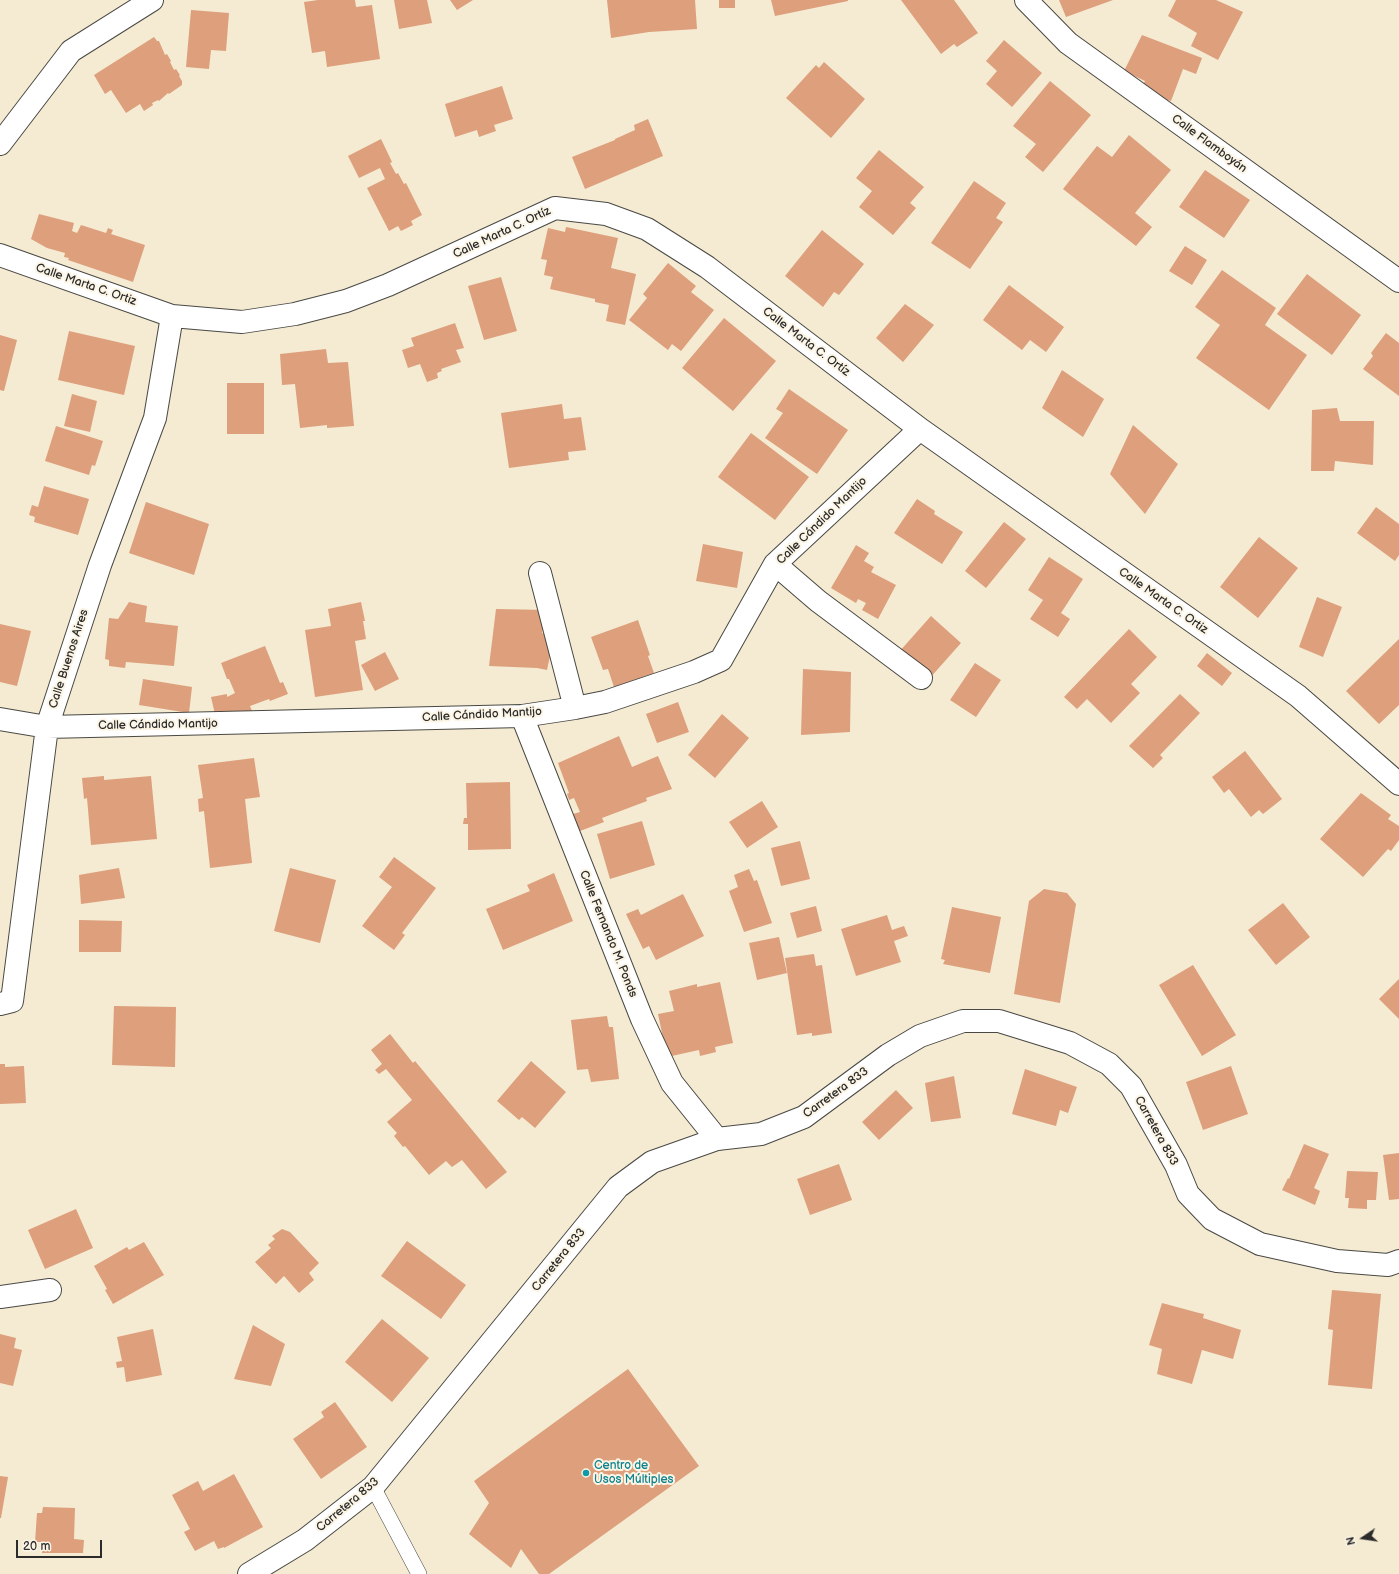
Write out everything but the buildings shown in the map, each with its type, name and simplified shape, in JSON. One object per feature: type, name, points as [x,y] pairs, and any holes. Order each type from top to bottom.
[{"type":"street","points":[[0,144],[71,51],[152,0]]},
{"type":"street","name":"Calle Flamboyán","points":[[1026,0],[1068,43],[1399,281]]},
{"type":"street","name":"Calle Marta C. Ortíz","points":[[172,316],[242,322],[295,314],[346,301],[388,285],[555,208],[606,214],[647,229],[707,267],[920,428]]},
{"type":"street","name":"Calle Marta C. Ortiz","points":[[0,255],[172,316]]},
{"type":"street","name":"Calle Buenos Aires","points":[[0,1004],[12,1001],[47,727],[100,566],[155,418],[172,316]]},
{"type":"street","name":"Calle Marta C. Ortiz","points":[[920,428],[1298,696],[1399,784]]},
{"type":"street","name":"Calle Cándido Mantijo","points":[[0,719],[47,727],[522,716],[605,702],[694,672],[721,660],[775,564],[920,428]]},
{"type":"street","points":[[775,564],[818,601],[921,678]]},
{"type":"street","points":[[540,573],[575,708]]},
{"type":"street","name":"Calle Fernando M. Ponds","points":[[522,716],[642,1019],[672,1083],[717,1139]]},
{"type":"street","name":"Carretera 833","points":[[249,1574],[305,1540],[373,1487],[618,1187],[652,1162],[717,1139],[761,1134],[804,1117],[888,1055],[920,1036],[963,1021],[999,1021],[1070,1043],[1108,1064],[1131,1086],[1176,1165],[1188,1194],[1212,1219],[1260,1244],[1337,1261],[1388,1265],[1399,1261]]},
{"type":"street","points":[[0,1297],[50,1290]]},
{"type":"lane","points":[[373,1487],[419,1574]]},
{"type":"place","name":"Centro de Usos Múltiples","points":[[586,1473]]}]
